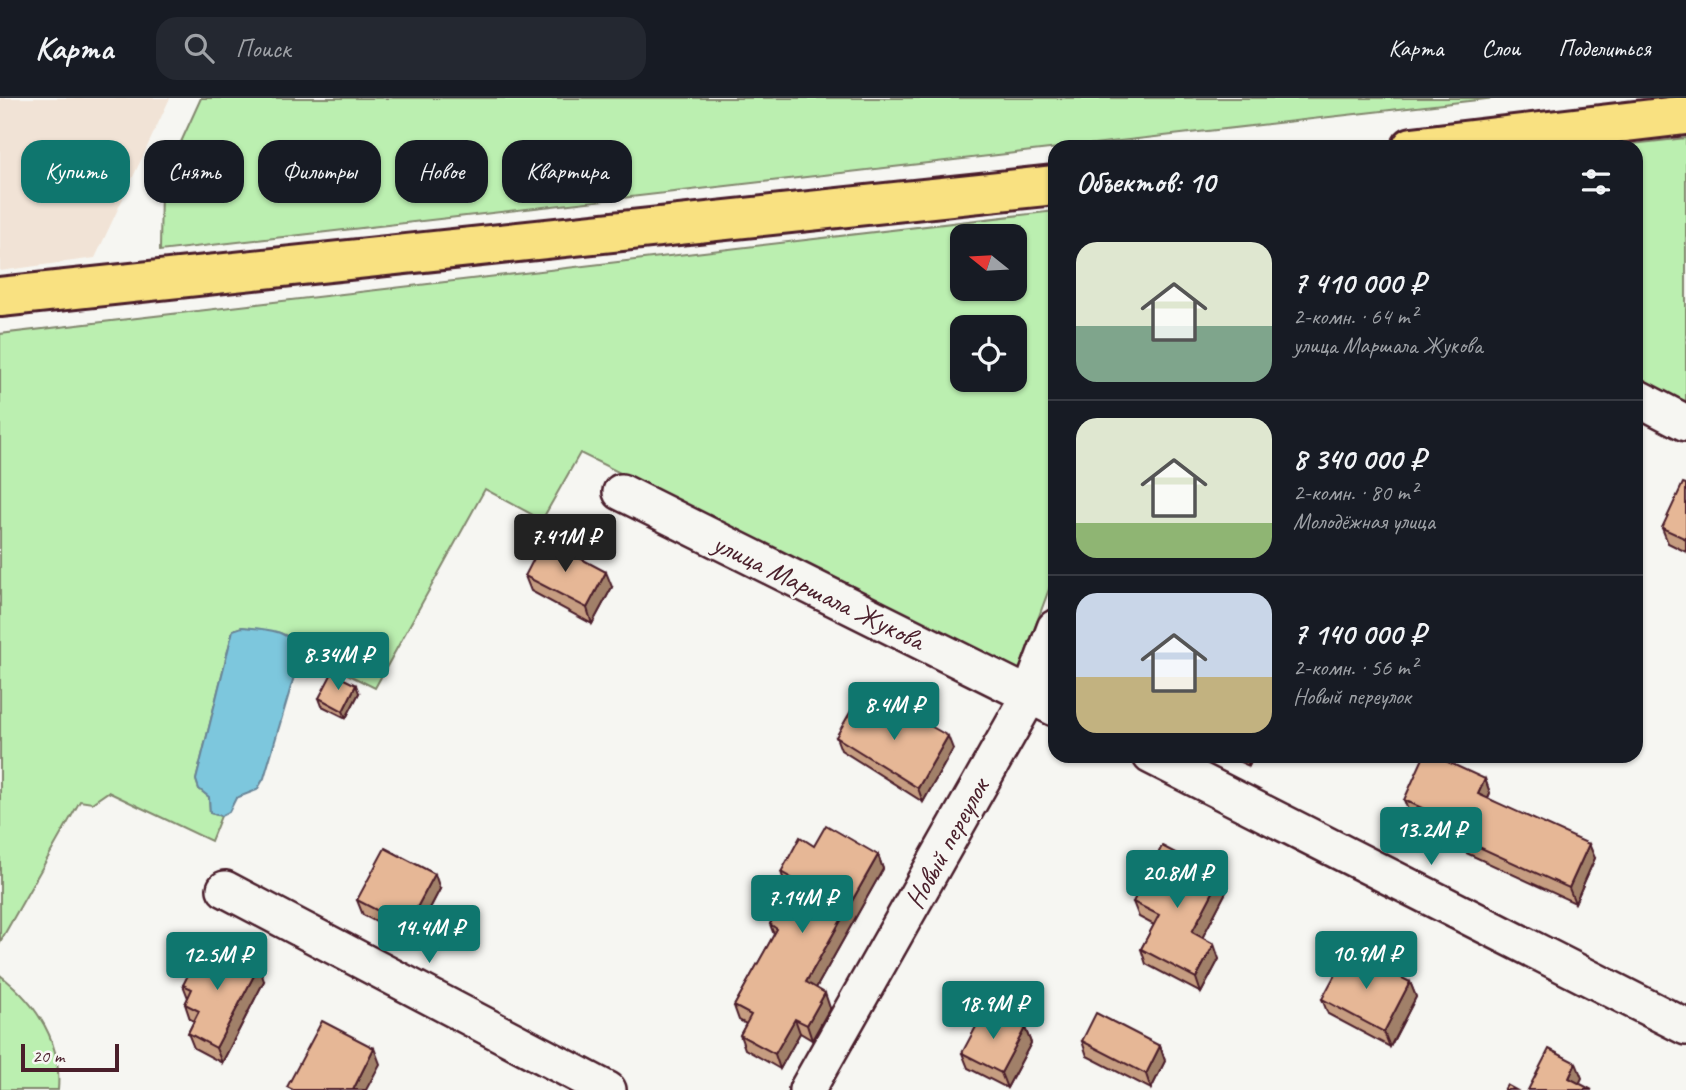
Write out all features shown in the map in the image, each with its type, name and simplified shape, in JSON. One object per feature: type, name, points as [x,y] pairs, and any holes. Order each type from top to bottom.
[{"type":"main road","points":[[1472,140],[1686,115]]},
{"type":"main road","points":[[0,297],[1048,186]]},
{"type":"street","points":[[1643,401],[1686,423]]},
{"type":"street","name":"улица Маршала Жукова","points":[[621,492],[1043,701]]},
{"type":"street","name":"Новый переулок","points":[[807,1090],[1043,701],[1048,671]]},
{"type":"street","points":[[1165,763],[1686,1027]]},
{"type":"street","points":[[225,889],[608,1090]]},
{"type":"shaded area","points":[[0,98],[170,98],[150,140],[144,140],[144,153],[130,183],[130,140],[21,140],[21,203],[121,203],[95,258],[0,271]]},
{"type":"green space","points":[[201,98],[1495,98],[1129,140],[1048,140],[1048,149],[632,197],[632,140],[502,140],[502,203],[579,203],[160,251],[161,203],[244,203],[244,140],[182,140]]},
{"type":"green space","points":[[1686,138],[1686,404],[1643,382],[1643,143]]},
{"type":"green space","points":[[1048,212],[1048,592],[1019,670],[580,453],[542,520],[485,489],[375,688],[299,650],[292,638],[280,633],[242,627],[233,630],[196,780],[199,789],[209,797],[210,813],[221,816],[211,841],[108,792],[92,803],[80,801],[0,942],[0,334]]},
{"type":"green space","points":[[0,975],[25,998],[44,1025],[56,1056],[58,1090],[0,1090]]},
{"type":"water","points":[[242,627],[281,633],[294,644],[298,652],[298,663],[264,778],[257,790],[236,798],[229,812],[221,816],[210,813],[209,797],[199,789],[196,780],[233,630]]},
{"type":"building","points":[[1683,483],[1686,484],[1686,539],[1662,528]]},
{"type":"building","points":[[544,539],[606,572],[587,608],[525,576]]},
{"type":"building","points":[[332,673],[356,685],[343,711],[319,698]]},
{"type":"building","points":[[856,702],[896,725],[904,711],[948,736],[918,788],[836,737]]},
{"type":"building","points":[[1421,763],[1450,763],[1485,779],[1478,794],[1589,844],[1569,888],[1444,831],[1449,820],[1404,800]]},
{"type":"building","points":[[826,825],[878,855],[806,982],[825,993],[807,1025],[795,1019],[775,1054],[740,1035],[751,1015],[734,1006],[777,929],[770,924],[795,880],[781,872],[800,837],[814,846]]},
{"type":"building","points":[[1162,846],[1221,877],[1192,932],[1214,944],[1196,978],[1141,949],[1159,915],[1133,902]]},
{"type":"building","points":[[385,848],[435,874],[407,926],[357,900]]},
{"type":"building","points":[[216,944],[259,966],[216,1048],[188,1033],[199,1011],[185,1004],[192,989],[183,985],[198,955],[208,960]]},
{"type":"building","points":[[1348,950],[1410,982],[1384,1032],[1322,999]]},
{"type":"building","points":[[986,1008],[1025,1028],[1001,1073],[962,1053]]},
{"type":"building","points":[[1096,1013],[1160,1046],[1146,1074],[1082,1041]]},
{"type":"building","points":[[322,1021],[374,1048],[353,1090],[293,1090],[287,1087]]},
{"type":"building","points":[[1549,1049],[1576,1063],[1569,1078],[1592,1090],[1528,1090]]}]
